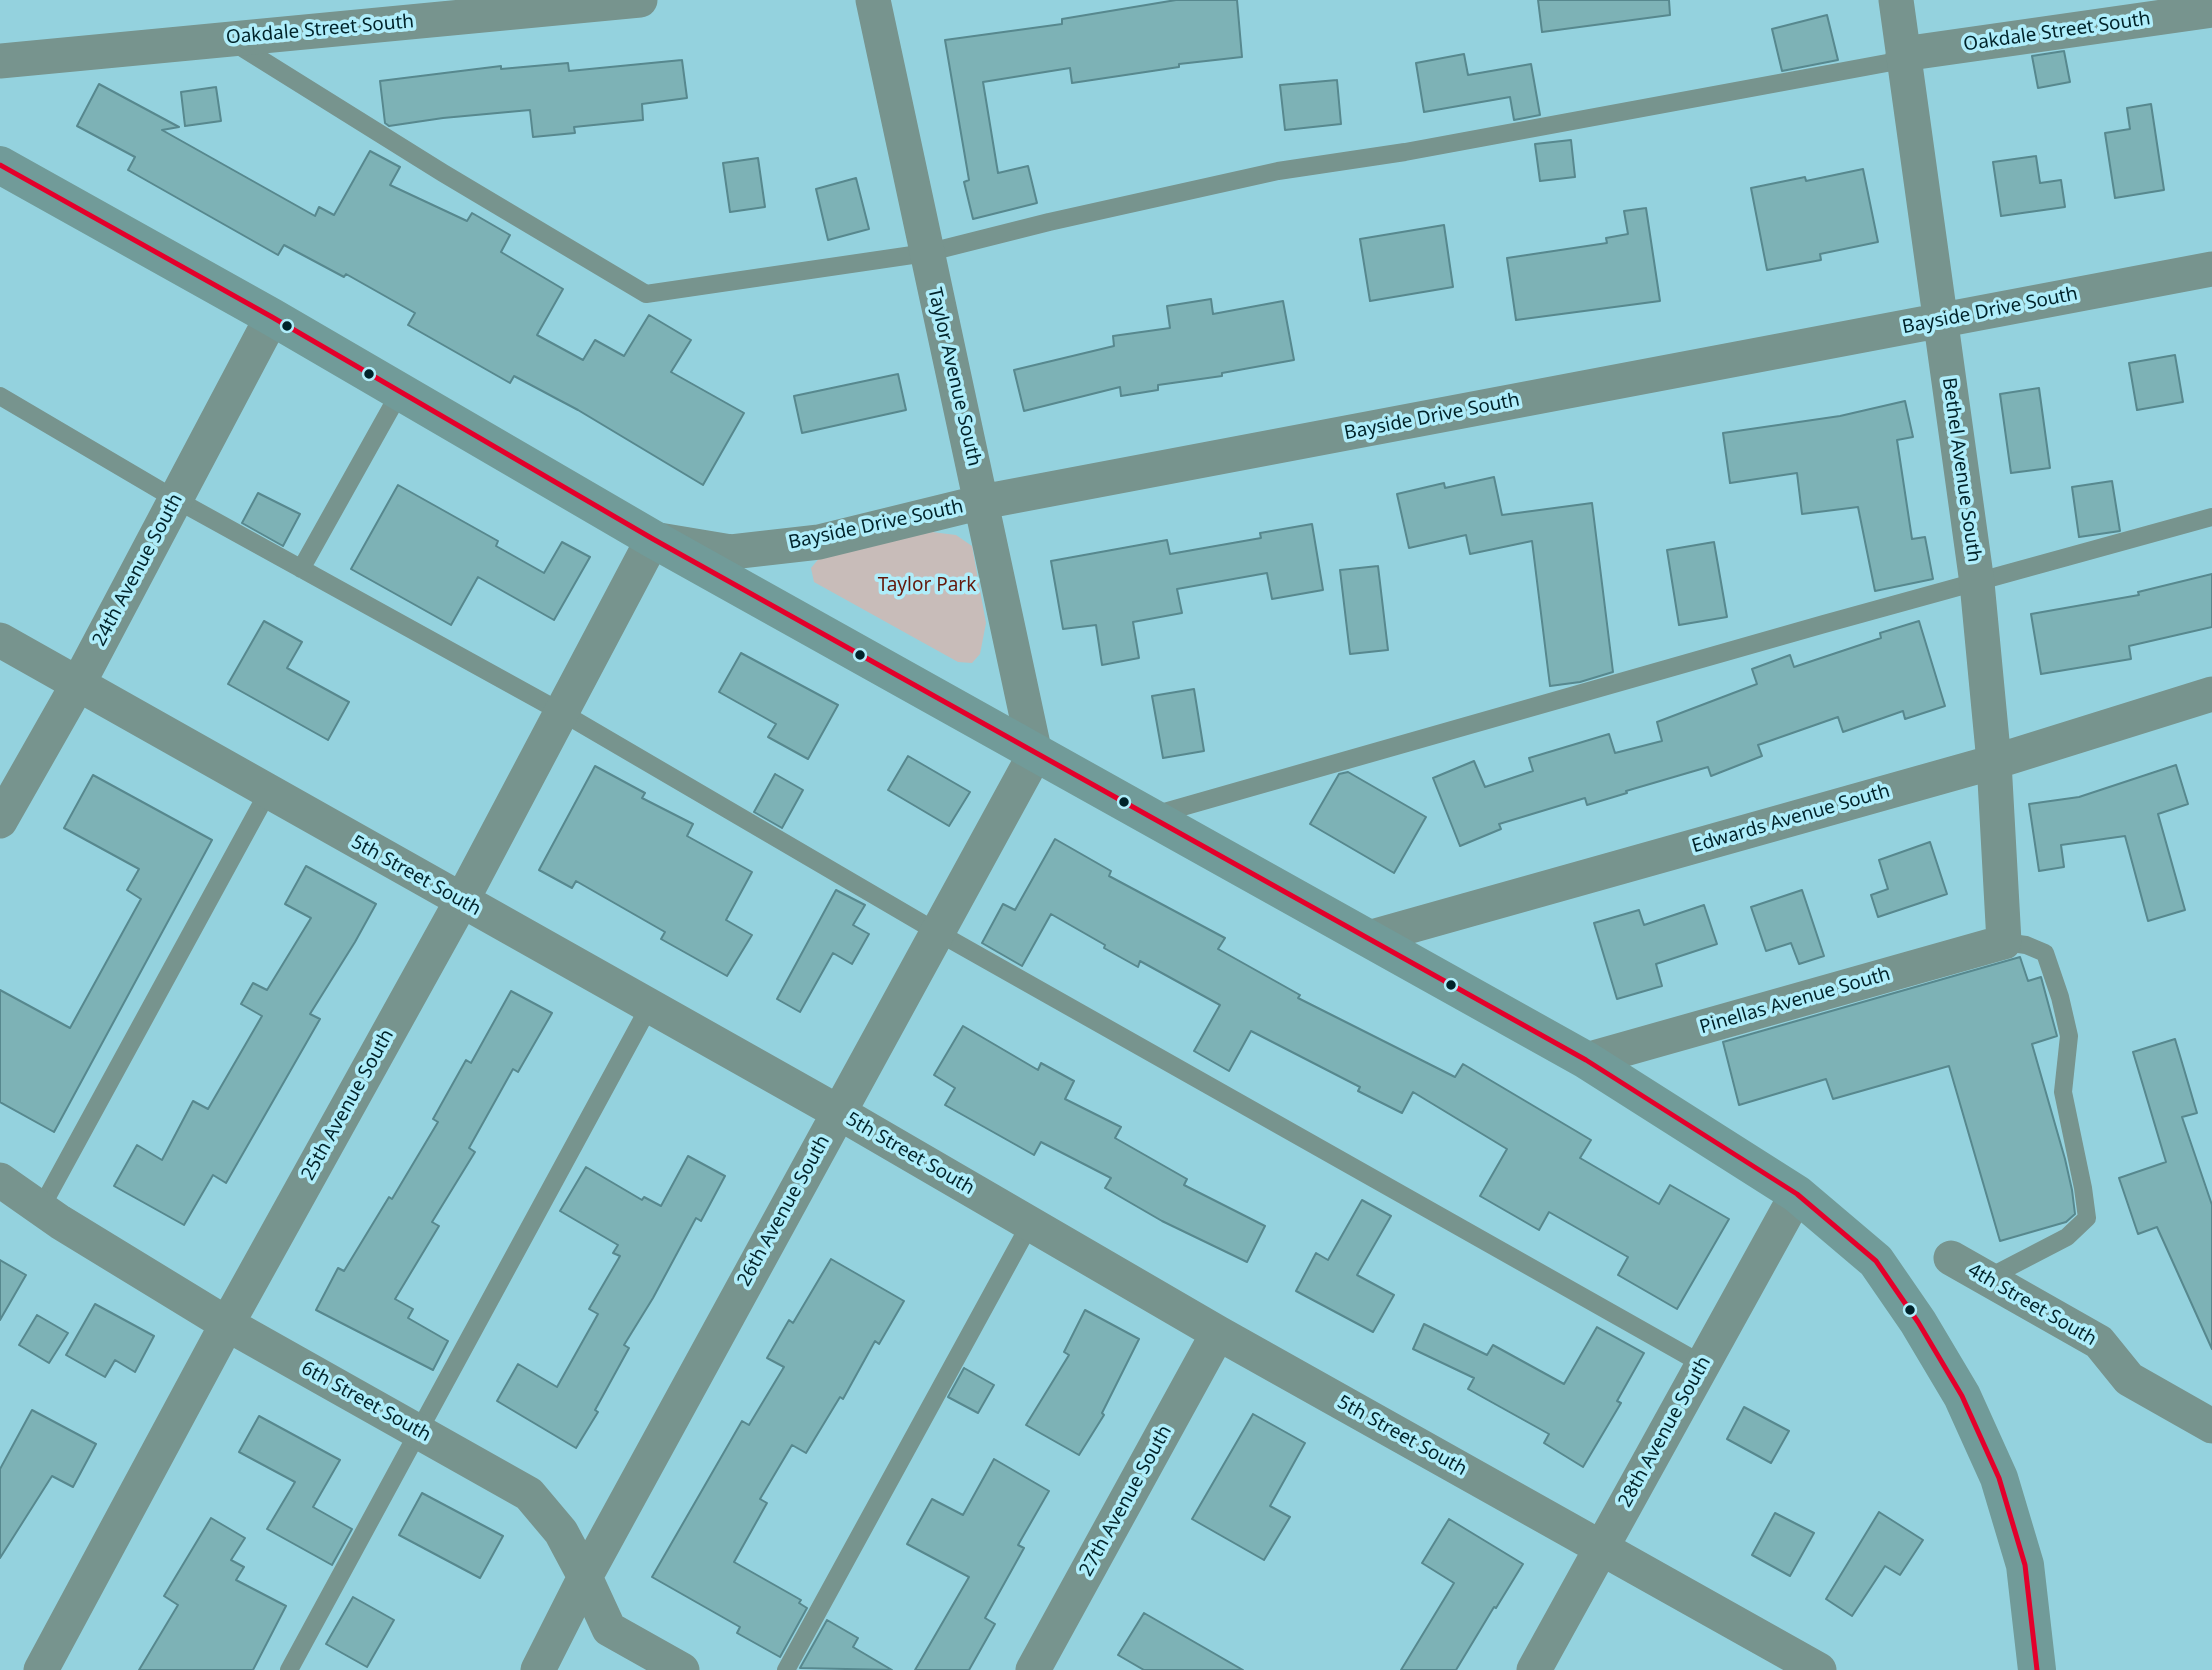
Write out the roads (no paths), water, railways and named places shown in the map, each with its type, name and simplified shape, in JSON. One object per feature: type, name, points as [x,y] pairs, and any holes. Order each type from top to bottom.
[{"type":"street","name":"Oakdale Street South","points":[[0,61],[640,0]]},
{"type":"street","name":"Taylor Avenue South","points":[[873,0],[1035,754]]},
{"type":"street","name":"Bethel Avenue South","points":[[1896,0],[1977,583],[1994,762],[2004,942]]},
{"type":"street","name":"Oakdale Street South","points":[[1903,57],[2212,9]]},
{"type":"street","points":[[0,165],[272,317],[653,539],[1586,1060],[1797,1194],[1876,1261],[1962,1396],[1999,1478],[2025,1565],[2038,1670]]},
{"type":"street","name":"Bayside Drive South","points":[[653,539],[731,552],[819,542],[982,502],[2212,269]]},
{"type":"street","name":"24th Avenue South","points":[[0,821],[78,684],[272,317]]},
{"type":"street","name":"25th Avenue South","points":[[41,1670],[227,1324],[461,902],[653,539]]},
{"type":"street","name":"5th Street South","points":[[0,640],[838,1112],[1218,1333],[1600,1548],[1796,1665]]},
{"type":"street","name":"Edwards Avenue South","points":[[1368,938],[2211,702]]},
{"type":"street","name":"26th Avenue South","points":[[538,1670],[585,1577],[1035,754]]},
{"type":"street","name":"Pinellas Avenue South","points":[[1586,1060],[2004,942]]},
{"type":"street","name":"6th Street South","points":[[0,1180],[40,1209],[227,1324],[529,1494],[561,1532],[609,1629],[682,1670]]},
{"type":"street","name":"28th Avenue South","points":[[1534,1670],[1797,1194]]},
{"type":"street","name":"4th Street South","points":[[1951,1258],[2099,1342],[2129,1379],[2212,1426]]},
{"type":"street","name":"27th Avenue South","points":[[1033,1670],[1218,1333]]},
{"type":"lane","points":[[229,39],[443,173],[646,294],[926,253],[1049,222],[1278,171],[1405,152],[1903,57]]},
{"type":"lane","points":[[301,569],[400,392]]},
{"type":"lane","points":[[0,397],[175,499],[561,712],[937,932],[1702,1364]]},
{"type":"lane","points":[[1149,817],[2212,517]]},
{"type":"lane","points":[[40,1209],[268,792]]},
{"type":"lane","points":[[1988,1278],[2067,1237],[2087,1218],[2063,1092],[2069,1036],[2060,998],[2045,953],[2026,945],[2004,942]]},
{"type":"lane","points":[[289,1670],[649,1007]]},
{"type":"lane","points":[[786,1670],[1030,1224]]},
{"type":"park label","name":"Taylor Park","points":[[927,586]]}]
